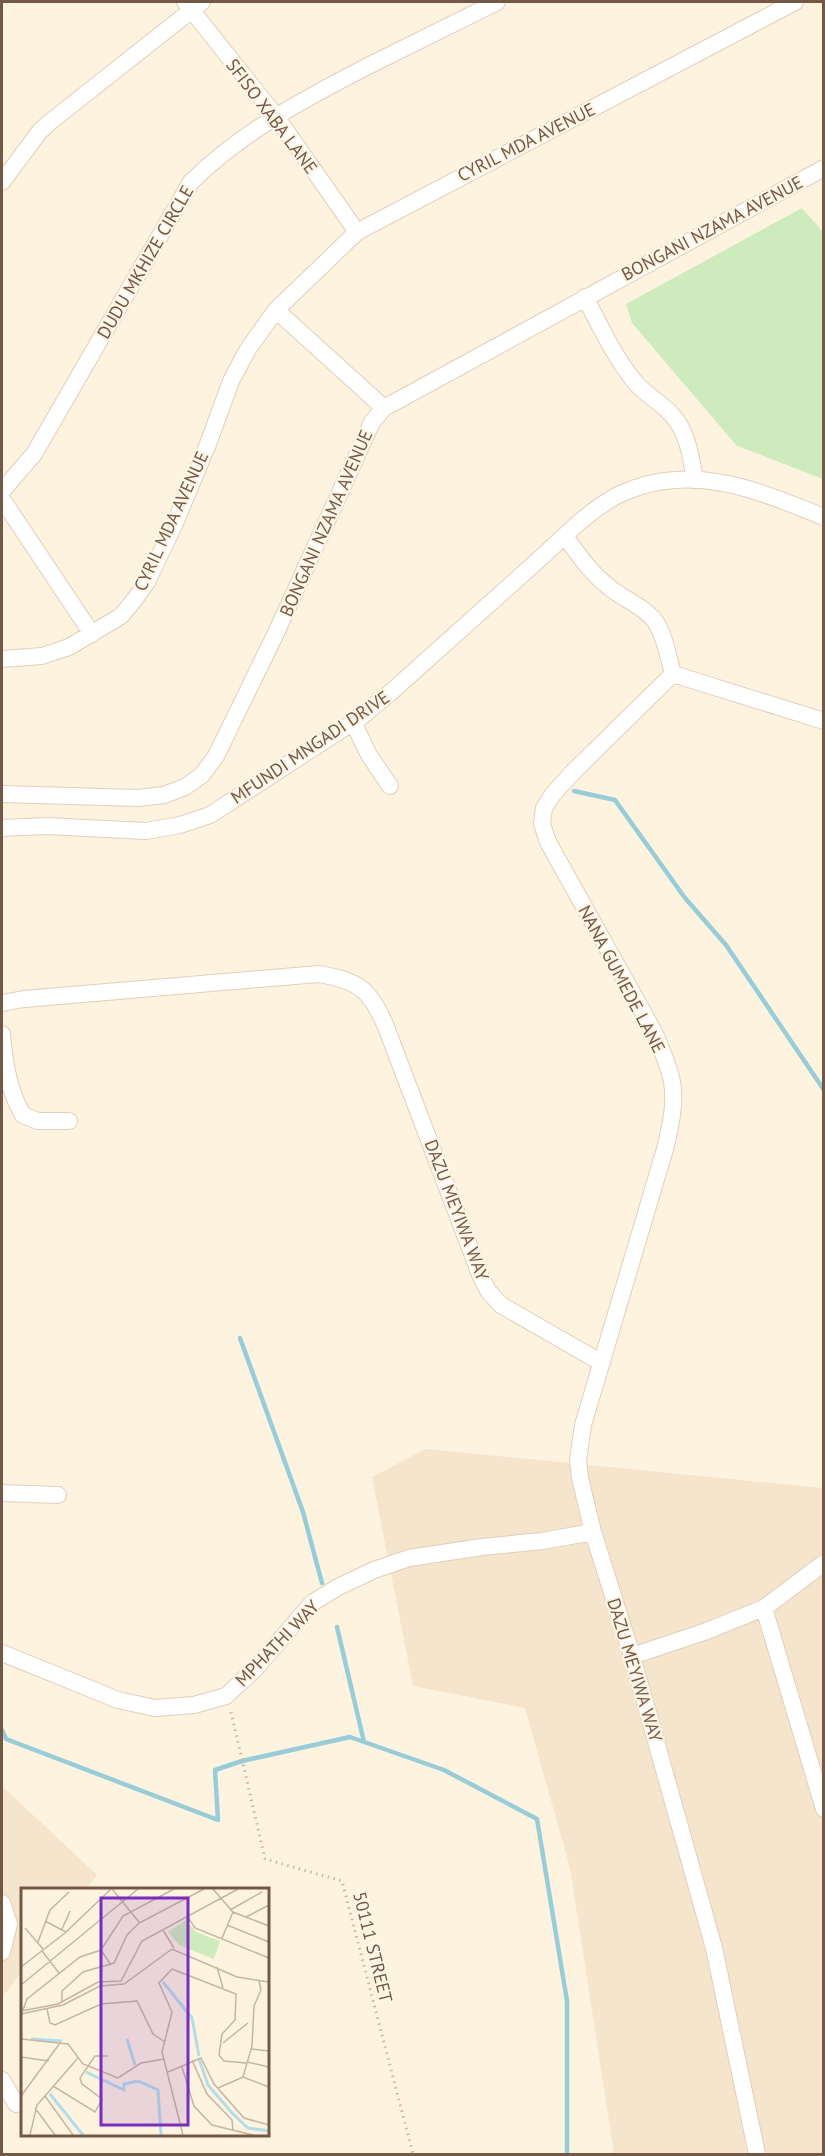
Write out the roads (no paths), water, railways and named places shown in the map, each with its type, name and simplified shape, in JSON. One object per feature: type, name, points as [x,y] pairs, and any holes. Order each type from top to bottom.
[{"type":"street","name":"DUDU MKHIZE CIRCLE","points":[[2,490],[34,454],[190,182],[210,163],[275,115],[497,2]]},
{"type":"street","name":"CYRIL MDA AVENUE","points":[[2,659],[42,656],[69,647],[121,616],[147,582],[187,493],[231,381],[248,349],[276,310],[357,232],[795,2]]},
{"type":"street","name":"SFISO XABA LANE","points":[[193,4],[357,232]]},
{"type":"street","points":[[2,182],[40,131],[193,4]]},
{"type":"street","name":"BONGANI NZAMA AVENUE","points":[[2,794],[138,798],[164,795],[185,787],[202,775],[216,756],[276,633],[372,422],[384,408],[585,297],[821,175]]},
{"type":"street","points":[[585,297],[623,367],[636,384],[672,414],[681,426],[695,480]]},
{"type":"street","points":[[276,310],[384,408]]},
{"type":"street","name":"MFUNDI MNGADI DRIVE","points":[[2,828],[46,826],[146,831],[180,825],[210,814],[353,722],[391,692],[600,507],[617,496],[642,485],[674,480],[695,480],[733,485],[777,498],[824,517]]},
{"type":"street","points":[[2,499],[92,634]]},
{"type":"street","points":[[565,536],[589,569],[612,590],[654,620],[673,674],[824,722]]},
{"type":"street","name":"NANA GUMEDE LANE","points":[[602,1363],[665,1149],[672,1116],[672,1084],[667,1063],[654,1032],[548,842],[542,824],[544,808],[552,794],[673,674]]},
{"type":"street","points":[[353,722],[369,755],[390,786]]},
{"type":"street","name":"DAZU MEYIWA WAY","points":[[2,1003],[24,999],[319,974],[344,978],[364,989],[378,1007],[481,1277],[489,1292],[501,1305],[518,1317],[602,1363],[583,1425],[579,1452],[580,1478],[593,1532],[633,1656],[714,1948],[757,2154]]},
{"type":"street","points":[[2,1034],[3,1056],[14,1095],[23,1114],[38,1121],[69,1121]]},
{"type":"street","points":[[2,1492],[58,1495]]},
{"type":"street","name":"MPHATHI WAY","points":[[2,1653],[118,1700],[155,1708],[194,1706],[227,1695],[255,1668],[312,1603],[338,1587],[374,1570],[409,1558],[593,1532]]},
{"type":"street","points":[[633,1656],[704,1632],[764,1608],[824,1563]]},
{"type":"street","points":[[764,1608],[824,1809]]},
{"type":"street","points":[[2,1903],[9,1923],[3,1950]]},
{"type":"street","points":[[2,2080],[16,2104]]},
{"type":"waterway","points":[[574,791],[615,800],[685,898],[726,945],[824,1090]]},
{"type":"waterway","points":[[240,1338],[303,1512],[322,1583]]},
{"type":"waterway","points":[[337,1627],[364,1742]]},
{"type":"waterway","points":[[2,1730],[6,1739],[218,1820],[215,1770],[242,1761],[350,1737],[444,1770],[537,1819],[567,2001],[567,2154]]}]
